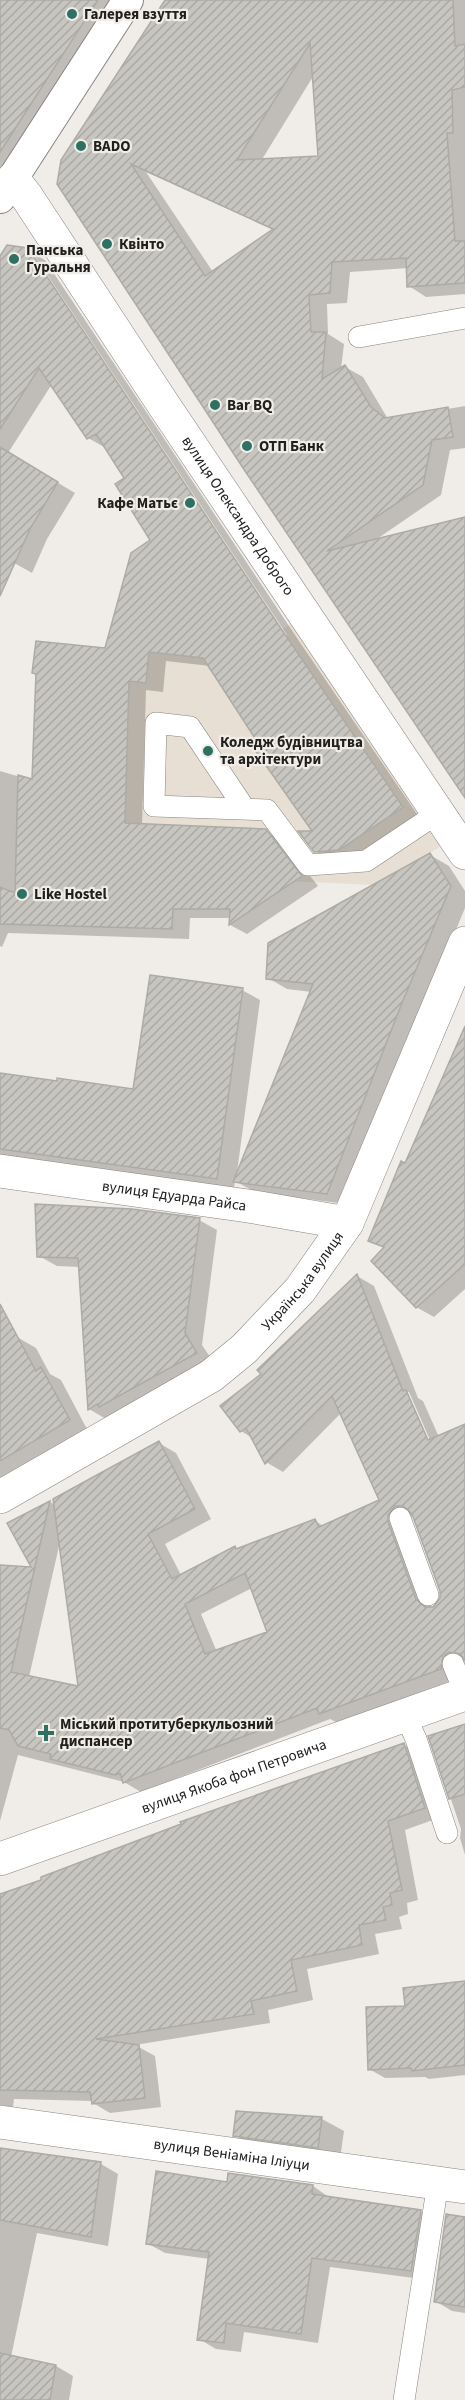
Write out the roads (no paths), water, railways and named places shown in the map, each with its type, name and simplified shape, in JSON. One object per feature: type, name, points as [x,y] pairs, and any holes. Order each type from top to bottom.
[{"type":"street","points":[[6,188],[128,0]]},
{"type":"street","name":"вулиця Олександра Доброго","points":[[6,188],[27,197],[182,433],[465,853]]},
{"type":"street","name":"Українська вулиця","points":[[0,1497],[211,1377],[244,1349],[300,1290],[347,1223],[465,943]]},
{"type":"street","name":"вулиця Едуарда Райса","points":[[0,1171],[248,1206],[347,1223]]},
{"type":"street","name":"вулиця Якоба фон Петровича","points":[[0,1859],[405,1715],[461,1684]]},
{"type":"street","name":"вулиця Веніаміна Іліуци","points":[[0,2122],[452,2185]]},
{"type":"lane","points":[[359,337],[465,318]]},
{"type":"lane","points":[[245,809],[190,727],[156,723],[154,806],[267,810],[308,865],[366,861],[438,813]]},
{"type":"lane","points":[[400,1518],[428,1595]]},
{"type":"lane","points":[[405,1715],[416,1739],[447,1833]]},
{"type":"lane","points":[[404,2400],[452,2185]]},
{"type":"place","name":"Галерея взуття","points":[[72,14]]},
{"type":"place","name":"BADO","points":[[81,146]]},
{"type":"place","name":"Квінто","points":[[107,244]]},
{"type":"place","name":"Панська Гуральня","points":[[14,259]]},
{"type":"place","name":"Bar BQ","points":[[215,405]]},
{"type":"place","name":"ОТП Банк","points":[[247,446]]},
{"type":"place","name":"Кафе Матьє","points":[[190,503]]},
{"type":"place","name":"Коледж будівництва та архітектури","points":[[208,751]]},
{"type":"place","name":"Like Hostel","points":[[22,894]]},
{"type":"place","name":"Міський протитуберкульозний диспансер","points":[[46,1733]]}]
